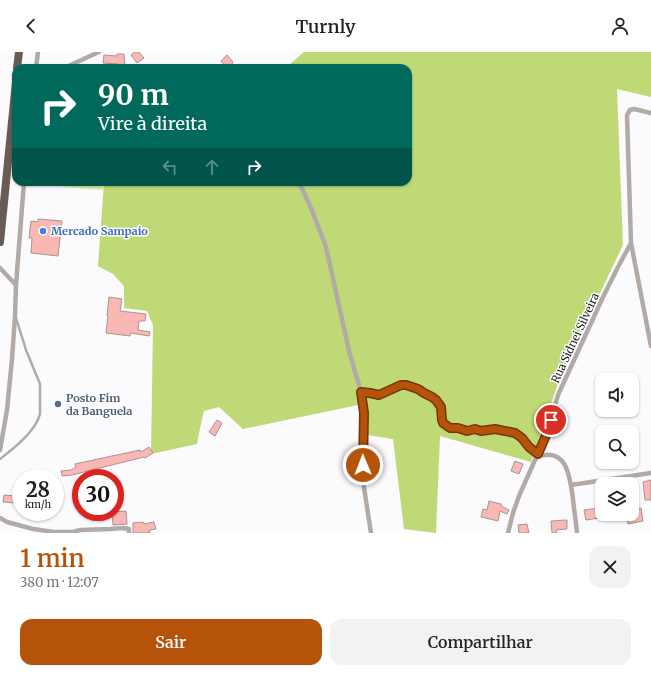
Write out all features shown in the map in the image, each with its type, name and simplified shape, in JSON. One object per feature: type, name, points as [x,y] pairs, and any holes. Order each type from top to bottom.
[{"type":"highway","points":[[18,64],[19,52]]},
{"type":"highway","points":[[0,242],[12,120]]},
{"type":"street","points":[[36,64],[38,52]]},
{"type":"street","points":[[73,64],[100,52]]},
{"type":"street","points":[[651,113],[634,109],[627,112],[631,243],[651,346]]},
{"type":"street","points":[[0,450],[6,410],[15,316],[24,186]]},
{"type":"street","points":[[301,186],[326,247],[349,351],[361,392],[364,413],[362,450],[363,481],[371,533]]},
{"type":"street","name":"Rua Sidnei Silveira","points":[[508,533],[519,496],[547,433],[558,395],[565,378],[631,243]]},
{"type":"street","points":[[0,268],[16,285]]},
{"type":"street","points":[[361,392],[379,395],[401,385],[414,388],[436,400],[441,407],[443,423],[450,428],[458,428],[467,431],[475,429],[481,431],[495,429],[515,433],[522,438],[537,456],[550,455],[558,457],[568,469],[577,533]]},
{"type":"street","points":[[571,485],[651,473]]},
{"type":"street","points":[[0,518],[7,522],[33,529],[54,532],[73,532],[80,530],[114,531],[126,528],[129,529],[129,533]]},
{"type":"lane","points":[[0,459],[24,438],[39,419],[40,414],[40,384],[26,350],[15,316]]},
{"type":"green space","points":[[304,52],[651,52],[651,97],[617,89],[623,245],[561,375],[531,462],[440,436],[436,533],[404,529],[393,439],[367,435],[358,405],[243,429],[219,407],[204,411],[197,444],[151,454],[153,325],[147,311],[124,308],[124,286],[113,274],[98,266],[104,186],[412,186],[412,64],[290,64]]},
{"type":"green space","points":[[63,186],[104,186],[103,190]]},
{"type":"building","points":[[135,52],[139,52],[144,58],[137,63],[131,55]]},
{"type":"building","points":[[117,54],[124,54],[125,64],[103,63],[104,55],[117,56]]},
{"type":"building","points":[[227,55],[233,62],[232,64],[224,64],[221,61]]},
{"type":"building","points":[[38,219],[62,221],[58,256],[31,253],[32,238],[29,238],[31,221],[38,222]]},
{"type":"building","points":[[109,297],[122,299],[120,311],[146,314],[145,321],[139,321],[138,330],[150,332],[149,336],[131,333],[130,336],[106,333]]},
{"type":"building","points":[[217,420],[222,423],[215,436],[209,432]]},
{"type":"building","points":[[149,447],[153,453],[145,458],[96,469],[73,469],[76,467],[75,464],[140,450],[141,452]]},
{"type":"building","points":[[515,461],[523,464],[519,474],[511,471]]},
{"type":"building","points":[[71,470],[72,475],[64,476],[64,471]]},
{"type":"building","points":[[651,480],[651,500],[645,500],[643,482]]},
{"type":"building","points":[[4,495],[12,496],[12,503],[3,502]]},
{"type":"building","points":[[489,501],[501,504],[501,506],[509,510],[507,514],[500,511],[498,521],[481,517],[483,509],[487,510]]},
{"type":"building","points":[[595,508],[595,519],[586,520],[584,510]]},
{"type":"building","points":[[639,508],[641,508],[643,521],[628,524],[627,521],[639,521]]},
{"type":"building","points":[[124,511],[126,511],[127,524],[113,525],[113,521],[124,521]]},
{"type":"building","points":[[567,520],[567,529],[556,530],[557,533],[552,533],[551,521]]},
{"type":"building","points":[[143,522],[144,524],[154,522],[156,529],[149,530],[150,533],[133,533],[133,523]]},
{"type":"building","points":[[527,524],[529,533],[519,533],[518,525]]},
{"type":"place","name":"Mercado Sampaio","points":[[43,231]]},
{"type":"place","name":"Posto Fim da Banguela","points":[[58,404]]},
{"type":"route","points":[[363,465],[362,450],[364,413],[361,392],[379,395],[401,385],[418,389],[436,400],[441,407],[442,420],[446,426],[450,428],[458,428],[464,431],[475,429],[486,431],[495,429],[515,433],[538,454],[551,420]]}]
